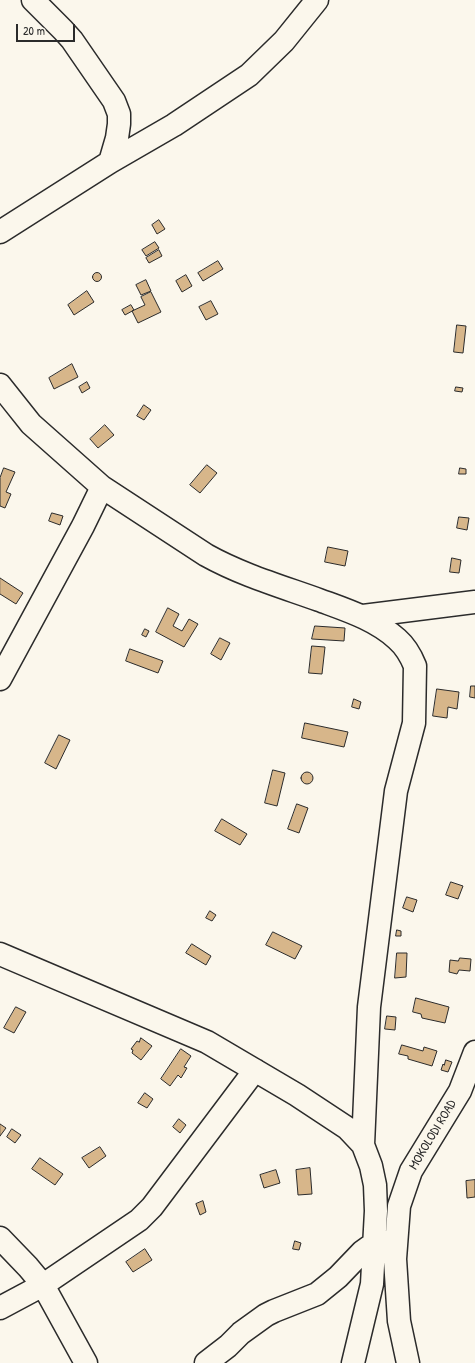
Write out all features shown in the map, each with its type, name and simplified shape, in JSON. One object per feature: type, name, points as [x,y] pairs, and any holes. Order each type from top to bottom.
[{"type":"street","points":[[33,0],[72,40],[114,101],[119,114],[119,124],[117,138],[110,162]]},
{"type":"street","points":[[0,232],[110,162],[174,126],[249,75],[284,41],[318,0]]},
{"type":"street","points":[[0,385],[31,424],[102,487],[206,555],[224,565],[245,574],[363,616],[402,643],[412,658],[415,666],[414,723],[396,791],[368,1007],[363,1145]]},
{"type":"street","points":[[0,679],[83,526],[102,487]]},
{"type":"street","points":[[363,616],[475,602]]},
{"type":"street","points":[[0,954],[207,1042],[298,1096],[347,1128],[363,1145],[371,1166],[375,1185],[376,1211],[372,1284],[353,1363]]},
{"type":"street","name":"MOKOLODI ROAD","points":[[408,1363],[399,1321],[395,1259],[399,1206],[411,1171],[460,1090],[475,1052]]},
{"type":"street","points":[[0,1308],[44,1285],[128,1228],[152,1207],[255,1070]]},
{"type":"street","points":[[206,1363],[241,1333],[266,1315],[317,1294],[338,1277],[362,1252],[374,1245],[397,1237]]},
{"type":"street","points":[[0,1238],[44,1285],[86,1363]]},
{"type":"building","points":[[159,220],[165,229],[157,234],[152,225]]},
{"type":"building","points":[[155,242],[159,248],[146,256],[142,250]]},
{"type":"building","points":[[159,250],[162,256],[149,263],[146,258]]},
{"type":"building","points":[[218,261],[223,269],[203,281],[198,273]]},
{"type":"building","points":[[97,272],[102,277],[97,282],[92,277]]},
{"type":"building","points":[[186,275],[192,286],[182,292],[176,281]]},
{"type":"building","points":[[146,280],[151,291],[141,295],[136,285]]},
{"type":"building","points":[[87,291],[94,302],[74,315],[68,305]]},
{"type":"building","points":[[151,292],[161,312],[138,323],[132,311],[145,305],[141,297]]},
{"type":"building","points":[[211,301],[218,314],[206,320],[199,307]]},
{"type":"building","points":[[131,305],[134,310],[125,315],[122,310]]},
{"type":"building","points":[[457,325],[466,326],[463,353],[454,352]]},
{"type":"building","points":[[72,364],[78,377],[54,389],[49,378]]},
{"type":"building","points":[[87,382],[90,388],[82,393],[79,387]]},
{"type":"building","points":[[456,387],[463,388],[462,392],[455,391]]},
{"type":"building","points":[[144,405],[151,410],[144,420],[137,416]]},
{"type":"building","points":[[105,425],[114,435],[98,448],[90,439]]},
{"type":"building","points":[[207,465],[217,473],[200,493],[190,485]]},
{"type":"building","points":[[4,468],[15,472],[6,492],[11,494],[5,508],[0,506],[0,478]]},
{"type":"building","points":[[460,468],[466,469],[466,474],[459,474]]},
{"type":"building","points":[[52,513],[63,516],[60,525],[49,521]]},
{"type":"building","points":[[459,517],[469,518],[467,530],[457,528]]},
{"type":"building","points":[[328,547],[348,551],[345,566],[325,562]]},
{"type":"building","points":[[452,558],[461,560],[459,573],[450,572]]},
{"type":"building","points":[[0,578],[23,593],[16,604],[0,594]]},
{"type":"building","points":[[168,608],[179,614],[173,626],[182,631],[189,619],[198,624],[184,647],[156,632]]},
{"type":"building","points":[[315,626],[345,628],[344,641],[312,639]]},
{"type":"building","points":[[145,629],[149,631],[146,637],[142,635]]},
{"type":"building","points":[[220,638],[230,643],[221,660],[211,654]]},
{"type":"building","points":[[312,646],[325,647],[322,674],[309,673]]},
{"type":"building","points":[[130,649],[163,661],[158,673],[126,661]]},
{"type":"building","points":[[471,686],[475,686],[475,698],[470,697]]},
{"type":"building","points":[[437,689],[459,692],[457,709],[448,707],[447,718],[433,716]]},
{"type":"building","points":[[354,699],[361,702],[359,709],[352,707]]},
{"type":"building","points":[[305,723],[348,732],[344,747],[302,738]]},
{"type":"building","points":[[59,735],[70,740],[56,769],[45,763]]},
{"type":"building","points":[[273,770],[285,773],[277,806],[265,803]]},
{"type":"building","points":[[305,772],[309,772],[313,778],[309,784],[305,784],[301,780],[301,776]]},
{"type":"building","points":[[297,804],[308,808],[299,833],[288,829]]},
{"type":"building","points":[[222,819],[247,834],[240,845],[215,831]]},
{"type":"building","points":[[451,882],[463,886],[458,899],[446,895]]},
{"type":"building","points":[[407,897],[417,900],[413,912],[403,908]]},
{"type":"building","points":[[210,911],[216,915],[212,921],[206,918]]},
{"type":"building","points":[[397,930],[401,931],[401,936],[396,936]]},
{"type":"building","points":[[273,932],[302,946],[295,959],[266,945]]},
{"type":"building","points":[[192,944],[211,956],[206,965],[186,953]]},
{"type":"building","points":[[397,953],[407,953],[406,977],[395,978]]},
{"type":"building","points":[[460,958],[471,959],[470,971],[459,970],[457,974],[449,972],[450,960],[458,961]]},
{"type":"building","points":[[416,998],[449,1007],[445,1023],[422,1018],[421,1014],[413,1012]]},
{"type":"building","points":[[16,1007],[26,1012],[14,1033],[4,1028]]},
{"type":"building","points":[[387,1016],[396,1017],[395,1030],[385,1029]]},
{"type":"building","points":[[141,1038],[152,1046],[141,1060],[132,1053],[133,1050],[131,1049],[137,1041],[139,1042]]},
{"type":"building","points":[[402,1045],[423,1051],[424,1047],[437,1051],[432,1066],[408,1059],[408,1056],[399,1054]]},
{"type":"building","points":[[181,1049],[191,1056],[184,1067],[187,1068],[181,1078],[178,1075],[170,1086],[161,1079]]},
{"type":"building","points":[[446,1060],[452,1062],[448,1072],[441,1070]]},
{"type":"building","points":[[145,1093],[153,1099],[147,1108],[138,1103]]},
{"type":"building","points":[[179,1119],[186,1125],[180,1133],[173,1127]]},
{"type":"building","points":[[0,1124],[6,1128],[0,1136]]},
{"type":"building","points":[[12,1129],[21,1135],[15,1143],[7,1137]]},
{"type":"building","points":[[100,1147],[106,1156],[89,1168],[82,1158]]},
{"type":"building","points":[[40,1158],[63,1174],[55,1185],[32,1169]]},
{"type":"building","points":[[310,1168],[312,1194],[298,1195],[296,1170]]},
{"type":"building","points":[[276,1170],[280,1183],[264,1188],[260,1175]]},
{"type":"building","points":[[475,1180],[475,1197],[467,1198],[466,1181]]},
{"type":"building","points":[[203,1201],[206,1212],[200,1215],[196,1204]]},
{"type":"building","points":[[295,1241],[301,1243],[299,1250],[293,1249]]},
{"type":"building","points":[[145,1249],[152,1260],[133,1272],[126,1262]]}]
